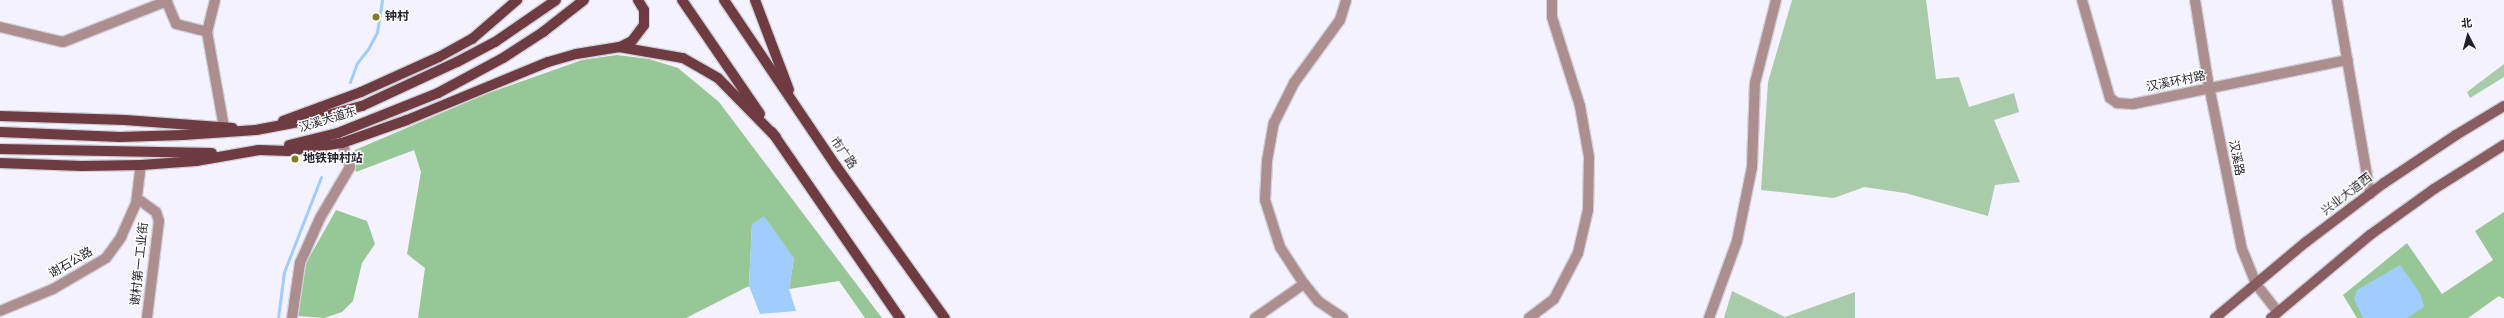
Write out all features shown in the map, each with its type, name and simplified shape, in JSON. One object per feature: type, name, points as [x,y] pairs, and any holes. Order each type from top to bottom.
[{"type":"main road","points":[[0,116],[50,117],[256,130],[361,92],[438,57],[472,39],[499,18],[517,0]]},
{"type":"main road","name":"汉溪大道东","points":[[0,132],[120,137],[256,130],[309,120],[362,106],[457,62],[495,42],[556,0]]},
{"type":"main road","name":"汉溪大道东","points":[[0,149],[179,154],[259,150],[338,133],[438,93],[503,58],[543,32],[584,0]]},
{"type":"main road","points":[[0,162],[82,166],[141,165],[196,161],[259,150],[289,150],[342,143],[407,120],[548,62],[576,54],[618,47],[632,41],[644,25],[644,10],[638,0]]},
{"type":"main road","points":[[682,0],[900,318]]},
{"type":"main road","name":"市广路","points":[[724,0],[795,106],[945,318]]},
{"type":"main road","points":[[755,0],[795,106]]},
{"type":"main road","points":[[618,47],[684,58],[718,78],[776,138]]},
{"type":"street","points":[[215,0],[207,32],[224,127]]},
{"type":"street","points":[[1343,318],[1318,301],[1304,284],[1280,247],[1265,200],[1267,161],[1278,116],[1294,84],[1340,20],[1346,0]]},
{"type":"street","points":[[1529,318],[1554,298],[1578,253],[1588,210],[1588,157],[1580,106],[1552,17],[1552,0]]},
{"type":"street","points":[[1709,318],[1737,241],[1752,168],[1755,84],[1776,0]]},
{"type":"street","name":"汉溪环村路","points":[[2082,0],[2110,98],[2118,103],[2133,104],[2348,60]]},
{"type":"street","name":"汉溪路","points":[[2195,0],[2209,88],[2242,249],[2256,284],[2274,315]]},
{"type":"street","points":[[2337,0],[2370,194]]},
{"type":"street","points":[[0,28],[63,42],[166,1],[176,24],[207,32]]},
{"type":"street","name":"兴业大道西","points":[[2215,318],[2306,242],[2370,194],[2456,135],[2504,106]]},
{"type":"street","points":[[292,318],[300,263],[320,218],[350,167],[342,143]]},
{"type":"street","points":[[2274,315],[2370,235],[2434,189],[2504,145]]},
{"type":"street","name":"谢石公路","points":[[0,311],[53,289],[106,258],[122,237],[138,198],[141,165]]},
{"type":"street","name":"谢村第一工业街","points":[[138,198],[156,212],[159,221],[147,318]]},
{"type":"street","points":[[1255,318],[1304,284]]},
{"type":"green space","points":[[1792,0],[1926,0],[1936,79],[1959,77],[1969,107],[2014,93],[2019,112],[1994,120],[2020,182],[1995,185],[1988,216],[1905,193],[1864,187],[1834,198],[1761,190],[1768,82]]},
{"type":"green space","points":[[617,55],[649,59],[678,68],[719,102],[882,318],[865,318],[839,281],[789,289],[794,258],[752,224],[749,286],[686,318],[418,318],[425,268],[407,254],[421,172],[414,150],[356,172],[348,153],[486,94],[582,60]]},
{"type":"green space","points":[[2504,64],[2504,77],[2470,98],[2467,92]]},
{"type":"green space","points":[[336,210],[367,221],[375,244],[362,263],[353,301],[342,312],[324,318],[298,316],[305,265]]},
{"type":"green space","points":[[2504,212],[2504,299],[2499,296],[2468,318],[2357,318],[2343,295],[2407,243],[2442,294],[2493,260],[2475,231]]},
{"type":"green space","points":[[1732,291],[1785,317],[1855,292],[1855,318],[1724,318]]},
{"type":"water","points":[[764,216],[794,258],[789,289],[796,311],[760,314],[749,286],[752,224]]},
{"type":"water","points":[[2400,265],[2420,293],[2424,307],[2407,318],[2363,318],[2354,299],[2357,290]]},
{"type":"waterway","points":[[350,82],[357,63],[368,49],[377,32],[382,0]]},
{"type":"waterway","points":[[278,318],[284,272],[321,177]]},
{"type":"place","name":"钟村","points":[[376,17]]},
{"type":"place","name":"地铁钟村站","points":[[295,159]]}]
